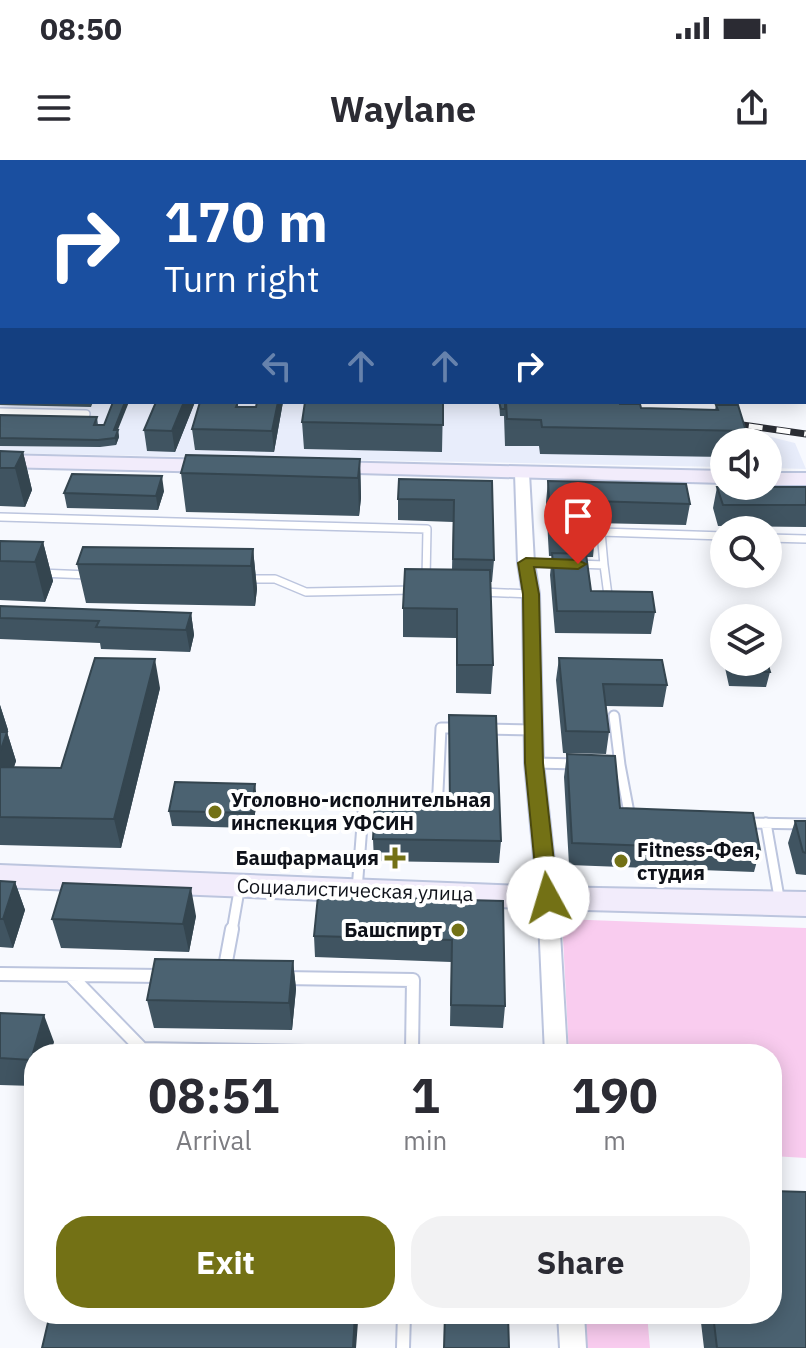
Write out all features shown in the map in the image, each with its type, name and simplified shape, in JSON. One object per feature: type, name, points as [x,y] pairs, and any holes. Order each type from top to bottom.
[{"type":"main road","points":[[0,461],[237,466]]},
{"type":"main road","points":[[301,468],[710,477]]},
{"type":"main road","points":[[782,479],[806,479]]},
{"type":"main road","name":"Социалистическая улица","points":[[0,876],[548,898],[793,903]]},
{"type":"street","points":[[522,473],[526,563],[531,594],[534,763],[548,898],[555,1044]]},
{"type":"street","points":[[572,1324],[573,1348]]},
{"type":"lane","points":[[0,412],[86,414]]},
{"type":"lane","points":[[0,517],[427,529],[425,590],[306,592],[275,579],[229,578]]},
{"type":"lane","points":[[609,603],[601,532],[710,536]]},
{"type":"lane","points":[[782,538],[806,539]]},
{"type":"lane","points":[[526,563],[604,565]]},
{"type":"lane","points":[[31,573],[107,575]]},
{"type":"lane","points":[[470,592],[531,594]]},
{"type":"lane","points":[[614,716],[630,820],[645,821]]},
{"type":"lane","points":[[423,812],[437,812],[441,728],[533,730]]},
{"type":"lane","points":[[534,763],[620,765]]},
{"type":"lane","points":[[357,890],[363,812],[393,812]]},
{"type":"lane","points":[[736,823],[806,824]]},
{"type":"lane","points":[[766,823],[793,903]]},
{"type":"lane","points":[[224,977],[240,885]]},
{"type":"lane","points":[[0,974],[177,976]]},
{"type":"lane","points":[[70,975],[137,1044]]},
{"type":"lane","points":[[208,977],[239,977]]},
{"type":"lane","points":[[271,978],[413,980],[412,1044]]},
{"type":"lane","points":[[403,1348],[404,1324]]},
{"type":"shaded area","points":[[0,404],[547,404],[728,428],[710,428],[710,467],[0,453]]},
{"type":"shaded area","points":[[782,440],[795,443],[806,469],[782,468]]},
{"type":"shaded area","points":[[562,919],[806,928],[806,1158],[782,1157],[782,1044],[568,1044]]},
{"type":"shaded area","points":[[584,1324],[648,1324],[650,1348],[585,1348]]},
{"type":"building","points":[[112,404],[124,404],[114,430],[118,430],[115,438],[0,438],[0,415],[97,417],[94,425],[104,425]]},
{"type":"building","points":[[155,404],[183,404],[172,431],[144,430]]},
{"type":"building","points":[[199,404],[256,407],[257,404],[278,404],[272,431],[192,429]]},
{"type":"building","points":[[305,404],[443,404],[443,425],[302,422]]},
{"type":"building","points":[[506,404],[640,404],[641,408],[718,410],[716,405],[738,405],[745,428],[710,430],[542,427],[541,420],[507,419]]},
{"type":"building","points":[[0,451],[23,452],[15,468],[0,468]]},
{"type":"building","points":[[186,455],[360,459],[358,478],[181,473]]},
{"type":"building","points":[[72,474],[162,476],[156,496],[64,493]]},
{"type":"building","points":[[399,479],[492,481],[494,560],[453,559],[454,500],[398,499]]},
{"type":"building","points":[[548,481],[686,484],[690,504],[592,501],[595,536],[551,535]]},
{"type":"building","points":[[782,487],[806,487],[806,505],[723,505],[721,500],[782,500]]},
{"type":"building","points":[[0,541],[43,542],[35,562],[0,561]]},
{"type":"building","points":[[83,547],[253,549],[251,566],[77,564]]},
{"type":"building","points":[[552,553],[586,554],[591,591],[652,592],[655,612],[557,611]]},
{"type":"building","points":[[405,569],[490,570],[493,665],[457,665],[457,609],[403,608]]},
{"type":"building","points":[[0,606],[191,613],[186,630],[96,627],[99,621],[0,618]]},
{"type":"building","points":[[95,658],[155,659],[114,819],[0,817],[0,767],[61,768]]},
{"type":"building","points":[[559,658],[662,660],[667,685],[603,684],[609,732],[566,731]]},
{"type":"building","points":[[449,715],[496,716],[501,841],[373,839],[375,804],[450,805]]},
{"type":"building","points":[[0,732],[7,732],[0,752]]},
{"type":"building","points":[[567,754],[615,756],[620,808],[753,813],[760,850],[572,843]]},
{"type":"building","points":[[175,782],[255,784],[251,813],[169,811]]},
{"type":"building","points":[[795,821],[806,821],[806,853],[803,852]]},
{"type":"building","points":[[0,881],[15,882],[3,919],[0,919]]},
{"type":"building","points":[[63,883],[191,888],[183,924],[52,919]]},
{"type":"building","points":[[318,896],[503,901],[505,1006],[451,1005],[452,940],[314,936]]},
{"type":"building","points":[[155,959],[293,961],[289,1003],[147,1000]]},
{"type":"building","points":[[0,1013],[44,1015],[36,1044],[24,1044],[24,1060],[0,1058]]},
{"type":"building","points":[[782,1191],[806,1192],[806,1348],[717,1348],[714,1324],[782,1324]]},
{"type":"building","points":[[48,1324],[354,1324],[353,1348],[42,1348]]},
{"type":"building","points":[[445,1324],[508,1324],[509,1348],[444,1348]]},
{"type":"railway","points":[[721,422],[806,434]]},
{"type":"place","name":"Уголовно-исполнительная инспекция УФСИН","points":[[215,812]]},
{"type":"place","name":"Башфармация","points":[[395,858]]},
{"type":"place","name":"Fitness-Фея, студия","points":[[621,861]]},
{"type":"place","name":"Башспирт","points":[[458,930]]},
{"type":"route","points":[[548,898],[534,763],[531,594],[526,563],[578,564]]}]
